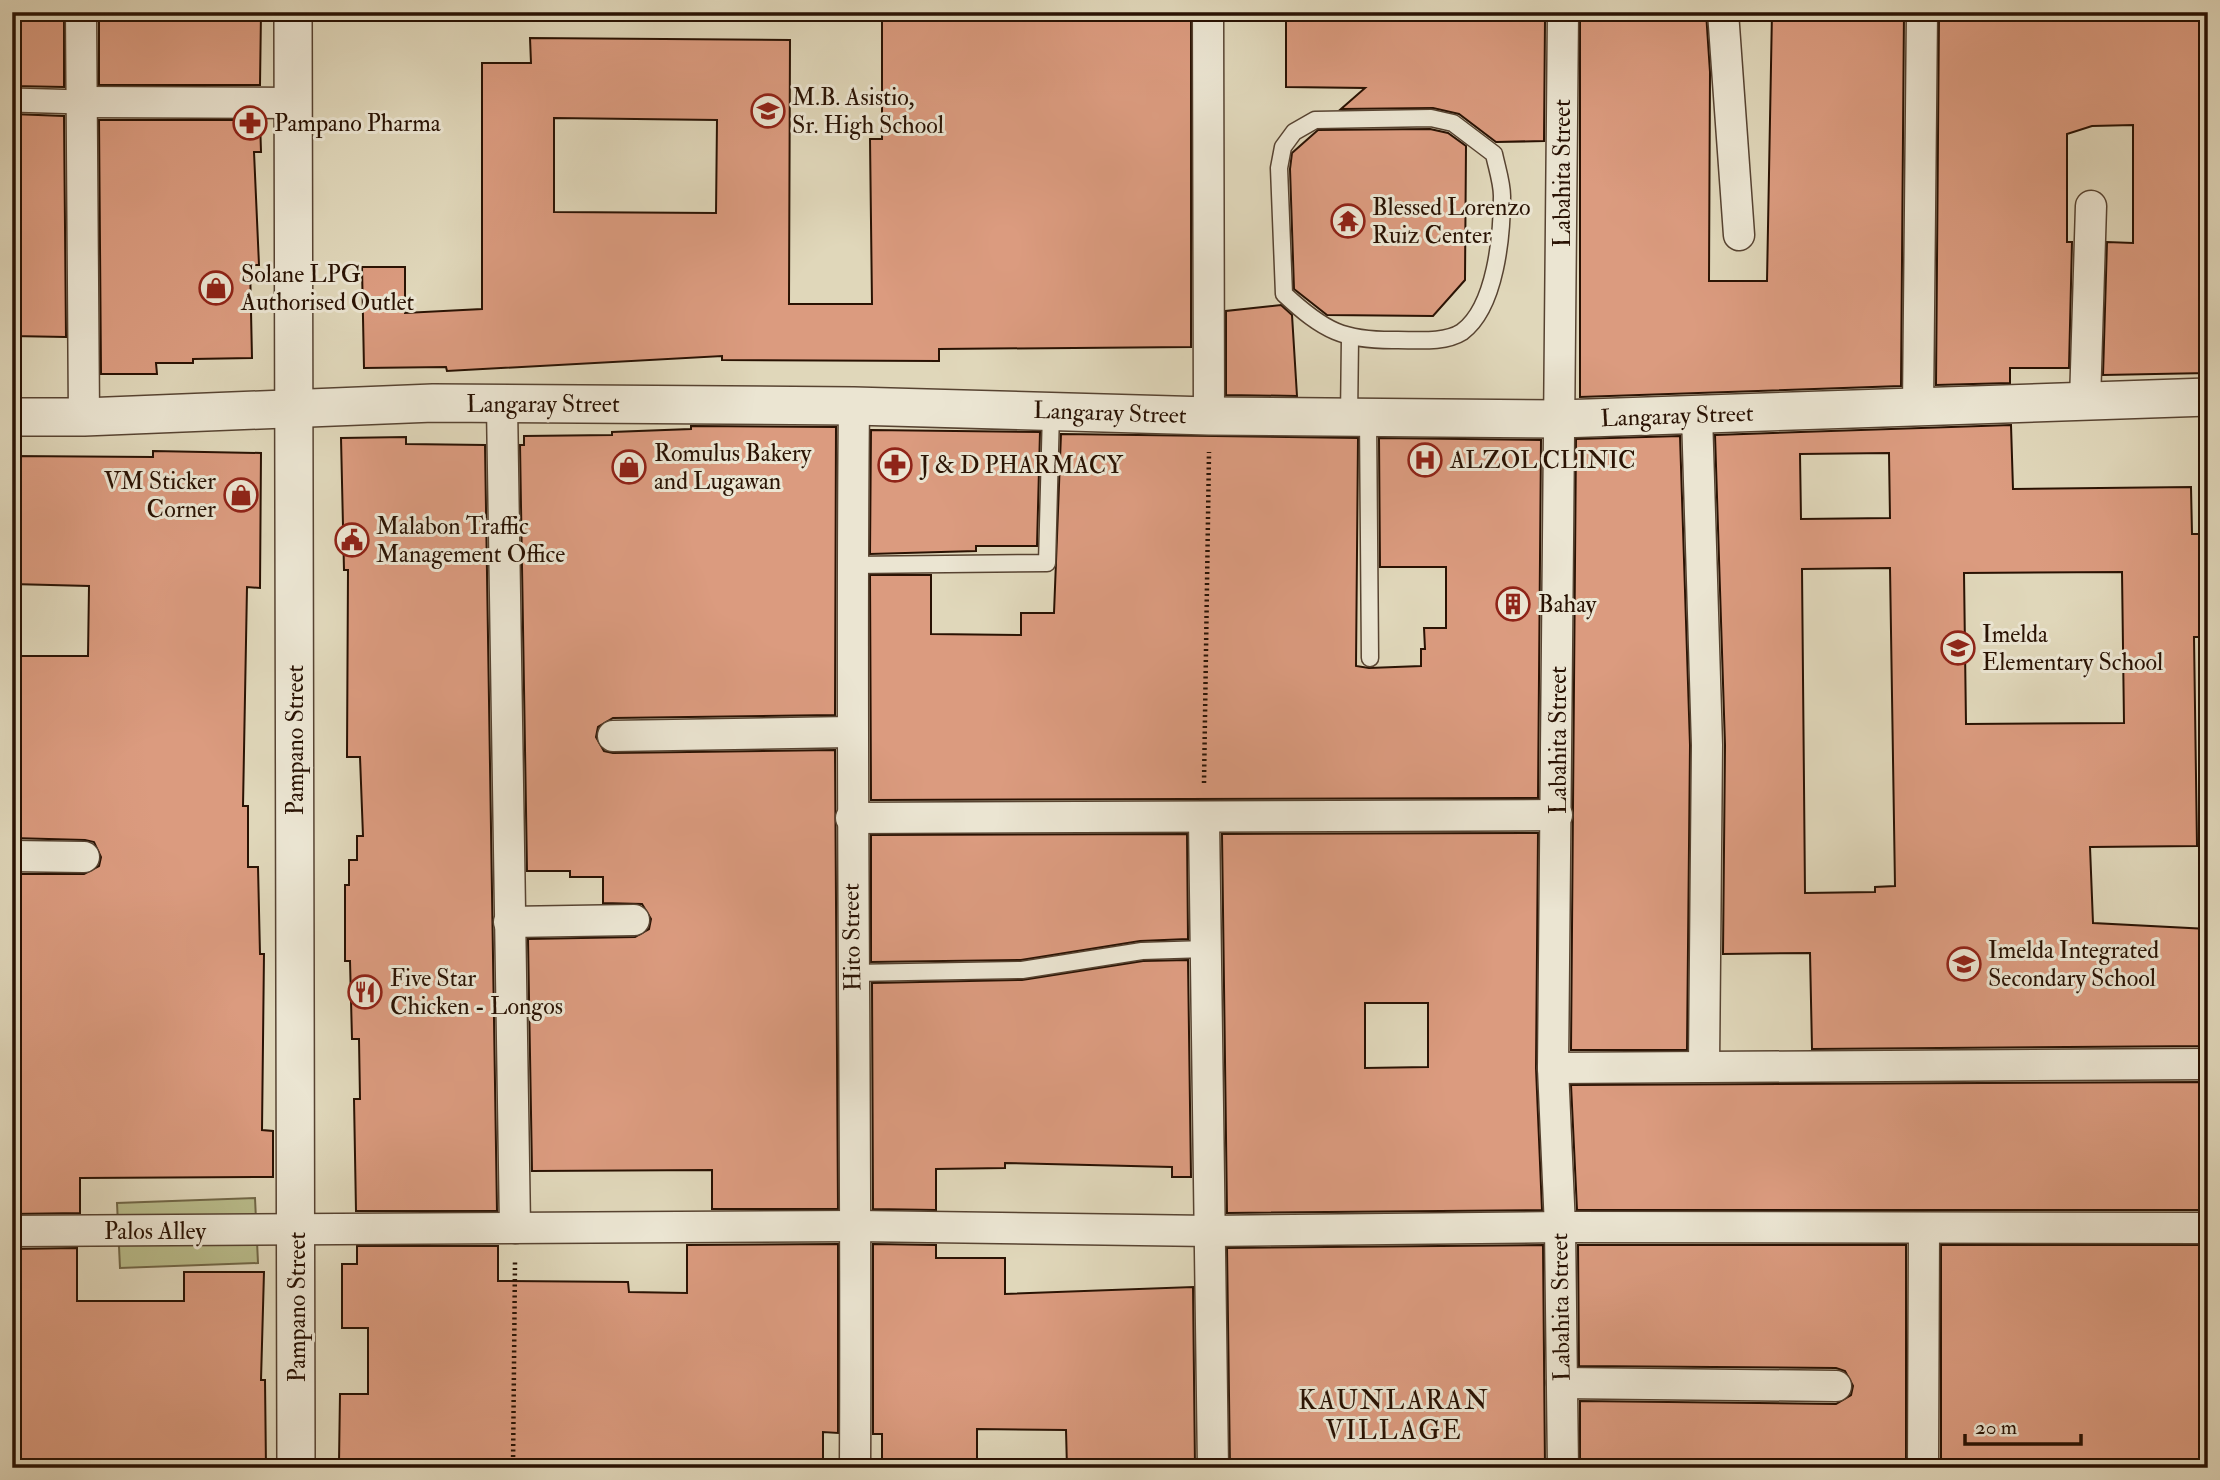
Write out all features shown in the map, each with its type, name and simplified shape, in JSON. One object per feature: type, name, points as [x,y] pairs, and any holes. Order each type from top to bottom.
[{"type":"street","points":[[81,12],[84,417]]},
{"type":"street","name":"Pampano Street","points":[[293,12],[296,1468]]},
{"type":"street","points":[[1208,12],[1209,416]]},
{"type":"street","name":"Labahita Street","points":[[1563,12],[1553,1068],[1560,1227],[1563,1468]]},
{"type":"street","points":[[1723,12],[1739,235]]},
{"type":"street","points":[[1918,408],[1922,12]]},
{"type":"street","points":[[12,100],[293,103]]},
{"type":"street","points":[[2085,402],[2091,206]]},
{"type":"street","name":"Langaray Street","points":[[12,417],[84,417],[433,403],[854,406],[1209,416],[1560,419],[2208,397]]},
{"type":"street","points":[[502,405],[515,1228]]},
{"type":"street","name":"Hito Street","points":[[854,406],[851,818],[857,1226],[855,1468]]},
{"type":"street","points":[[1697,415],[1707,745],[1704,1065]]},
{"type":"street","points":[[612,736],[851,732]]},
{"type":"street","points":[[851,818],[1204,819],[1557,815]]},
{"type":"street","points":[[1204,819],[1213,1468]]},
{"type":"street","points":[[12,856],[85,858]]},
{"type":"street","points":[[509,922],[634,920]]},
{"type":"street","points":[[1553,1068],[2208,1064]]},
{"type":"street","name":"Palos Alley","points":[[12,1231],[857,1226],[1210,1231],[1560,1227],[2208,1228]]},
{"type":"street","points":[[1923,1468],[1924,1228]]},
{"type":"street","points":[[1562,1383],[1836,1386]]},
{"type":"lane","points":[[1431,118],[1453,123],[1494,154],[1502,194],[1495,273],[1482,307],[1461,332],[1435,340],[1350,338],[1309,317],[1284,294],[1279,168],[1283,147],[1294,132],[1315,120],[1431,118]]},
{"type":"lane","points":[[1350,338],[1358,417],[1370,658]]},
{"type":"lane","points":[[852,565],[1047,563],[1051,412]]},
{"type":"lane","points":[[853,973],[1022,970],[1142,951],[1206,948]]},
{"type":"path","points":[[1204,819],[1209,416]]},
{"type":"path","points":[[513,1468],[515,1228]]},
{"type":"green space","points":[[255,1198],[258,1263],[120,1268],[117,1203]]},
{"type":"building","points":[[18,12],[64,13],[64,87],[12,86],[12,17],[18,17]]},
{"type":"building","points":[[133,12],[261,12],[260,85],[99,85],[99,20],[133,19]]},
{"type":"building","name":"M.B. Asistio, Sr. High School","points":[[882,12],[1191,12],[1191,347],[939,349],[939,361],[722,360],[722,356],[447,371],[446,367],[364,368],[362,267],[405,267],[405,313],[482,309],[482,63],[531,63],[530,38],[790,40],[789,304],[872,304],[870,139],[882,139]],"holes":[[[554,118],[717,120],[716,213],[554,212]]]},
{"type":"building","points":[[1286,12],[1478,12],[1478,19],[1545,20],[1544,141],[1496,142],[1459,114],[1433,108],[1341,109],[1365,88],[1286,87]]},
{"type":"building","points":[[1585,12],[1706,12],[1710,72],[1709,281],[1767,281],[1772,12],[1904,12],[1901,386],[1580,397],[1580,20],[1585,20]]},
{"type":"building","points":[[1939,12],[2208,12],[2208,373],[2103,375],[2107,242],[2133,243],[2133,125],[2092,126],[2067,134],[2067,242],[2072,242],[2069,368],[2010,368],[2010,383],[1936,385]]},
{"type":"building","points":[[12,114],[64,116],[66,337],[12,336]]},
{"type":"building","points":[[99,120],[260,120],[261,152],[254,152],[259,265],[250,265],[252,358],[156,363],[157,374],[101,374]]},
{"type":"building","points":[[1430,129],[1448,133],[1466,146],[1465,280],[1433,316],[1327,315],[1294,289],[1290,169],[1292,153],[1318,130]]},
{"type":"building","points":[[1281,305],[1292,315],[1297,396],[1226,395],[1226,311]]},
{"type":"building","name":"Imelda Elementary School","points":[[2011,425],[2013,489],[2191,487],[2192,534],[2208,534],[2208,637],[2194,637],[2197,846],[2090,847],[2093,923],[2208,929],[2208,1046],[1812,1049],[1810,953],[1723,954],[1725,745],[1715,435]],"holes":[[[1889,453],[1890,518],[1801,519],[1800,454]],[[1890,568],[1895,886],[1875,887],[1875,892],[1805,893],[1802,569]],[[2122,572],[2124,723],[1966,724],[1964,573]]]},
{"type":"building","points":[[691,426],[836,427],[835,715],[613,718],[598,727],[596,737],[604,751],[613,753],[835,750],[838,1209],[712,1209],[712,1170],[532,1171],[528,939],[635,937],[649,929],[651,919],[642,904],[603,903],[603,877],[570,877],[570,871],[527,871],[520,445],[524,445],[524,436],[612,435],[612,432],[691,429]]},
{"type":"building","points":[[871,430],[1040,432],[1037,546],[976,546],[976,551],[870,554]]},
{"type":"building","points":[[1061,434],[1358,438],[1356,666],[1369,668],[1421,666],[1421,649],[1425,649],[1424,628],[1446,628],[1446,567],[1380,567],[1379,438],[1541,440],[1538,798],[871,800],[870,575],[931,575],[931,634],[1021,635],[1021,613],[1054,613]]},
{"type":"building","points":[[1680,436],[1690,745],[1687,1050],[1571,1050],[1576,439]]},
{"type":"building","points":[[406,437],[406,444],[485,445],[497,1211],[356,1211],[354,1099],[360,1099],[359,1039],[352,1039],[350,961],[345,961],[345,885],[349,885],[349,860],[357,860],[357,836],[363,836],[360,757],[347,757],[348,570],[344,570],[341,438]]},
{"type":"building","points":[[153,451],[261,453],[260,588],[247,587],[243,806],[248,806],[248,867],[258,867],[260,954],[264,954],[262,1130],[273,1131],[273,1177],[80,1178],[80,1213],[12,1214],[12,874],[84,874],[99,866],[101,857],[94,842],[85,840],[12,838],[12,656],[88,656],[89,586],[12,584],[12,456],[153,457]]},
{"type":"building","points":[[1538,833],[1536,1068],[1542,1210],[1227,1213],[1222,834]],"holes":[[[1365,1003],[1428,1003],[1428,1067],[1365,1068]]]},
{"type":"building","points":[[1187,834],[1188,939],[1140,941],[1021,960],[871,962],[871,835]]},
{"type":"building","points":[[1188,960],[1191,1177],[1172,1177],[1172,1167],[1005,1163],[1005,1168],[936,1169],[936,1210],[873,1209],[872,983],[1022,980],[1143,961]]},
{"type":"building","points":[[2208,1082],[2208,1210],[1577,1210],[1571,1085]]},
{"type":"building","points":[[838,1244],[838,1433],[823,1432],[823,1468],[343,1468],[343,1463],[339,1463],[340,1394],[368,1394],[368,1328],[342,1328],[342,1264],[357,1264],[357,1246],[498,1246],[498,1281],[628,1282],[629,1292],[687,1293],[687,1245]]},
{"type":"building","points":[[873,1244],[936,1245],[936,1258],[1005,1258],[1005,1294],[1193,1287],[1195,1468],[1067,1468],[1066,1430],[977,1429],[977,1466],[882,1466],[882,1434],[873,1434]]},
{"type":"building","points":[[1543,1245],[1545,1468],[1230,1468],[1227,1248]]},
{"type":"building","points":[[1578,1245],[1906,1245],[1906,1460],[1872,1460],[1872,1468],[1650,1468],[1580,1464],[1580,1401],[1836,1404],[1851,1395],[1853,1386],[1845,1371],[1836,1368],[1579,1366]]},
{"type":"building","points":[[1941,1245],[2208,1245],[2208,1468],[2126,1468],[2126,1463],[2066,1463],[2066,1468],[1941,1468]]},
{"type":"building","points":[[77,1248],[77,1301],[184,1301],[184,1272],[264,1272],[261,1380],[265,1380],[266,1468],[12,1468],[16,1307],[12,1307],[12,1249]]},
{"type":"place","name":"M.B. Asistio, Sr. High School","points":[[768,111]]},
{"type":"place","name":"Pampano Pharma","points":[[250,123]]},
{"type":"place","name":"Blessed Lorenzo Ruiz Center","points":[[1348,221]]},
{"type":"place","name":"Solane LPG Authorised Outlet","points":[[216,288]]},
{"type":"place","name":"ALZOL CLINIC","points":[[1425,460]]},
{"type":"place","name":"J & D PHARMACY","points":[[895,465]]},
{"type":"place","name":"Romulus Bakery and Lugawan","points":[[629,467]]},
{"type":"place","name":"VM Sticker Corner","points":[[241,495]]},
{"type":"place","name":"Malabon Traffic Management Office","points":[[352,540]]},
{"type":"place","name":"Bahay","points":[[1513,604]]},
{"type":"place","name":"Imelda Elementary School","points":[[1958,648]]},
{"type":"place","name":"Imelda Integrated Secondary School","points":[[1964,964]]},
{"type":"place","name":"Five Star Chicken - Longos","points":[[365,992]]},
{"type":"district","name":"KAUNLARAN VILLAGE","points":[[1394,1416]]}]
